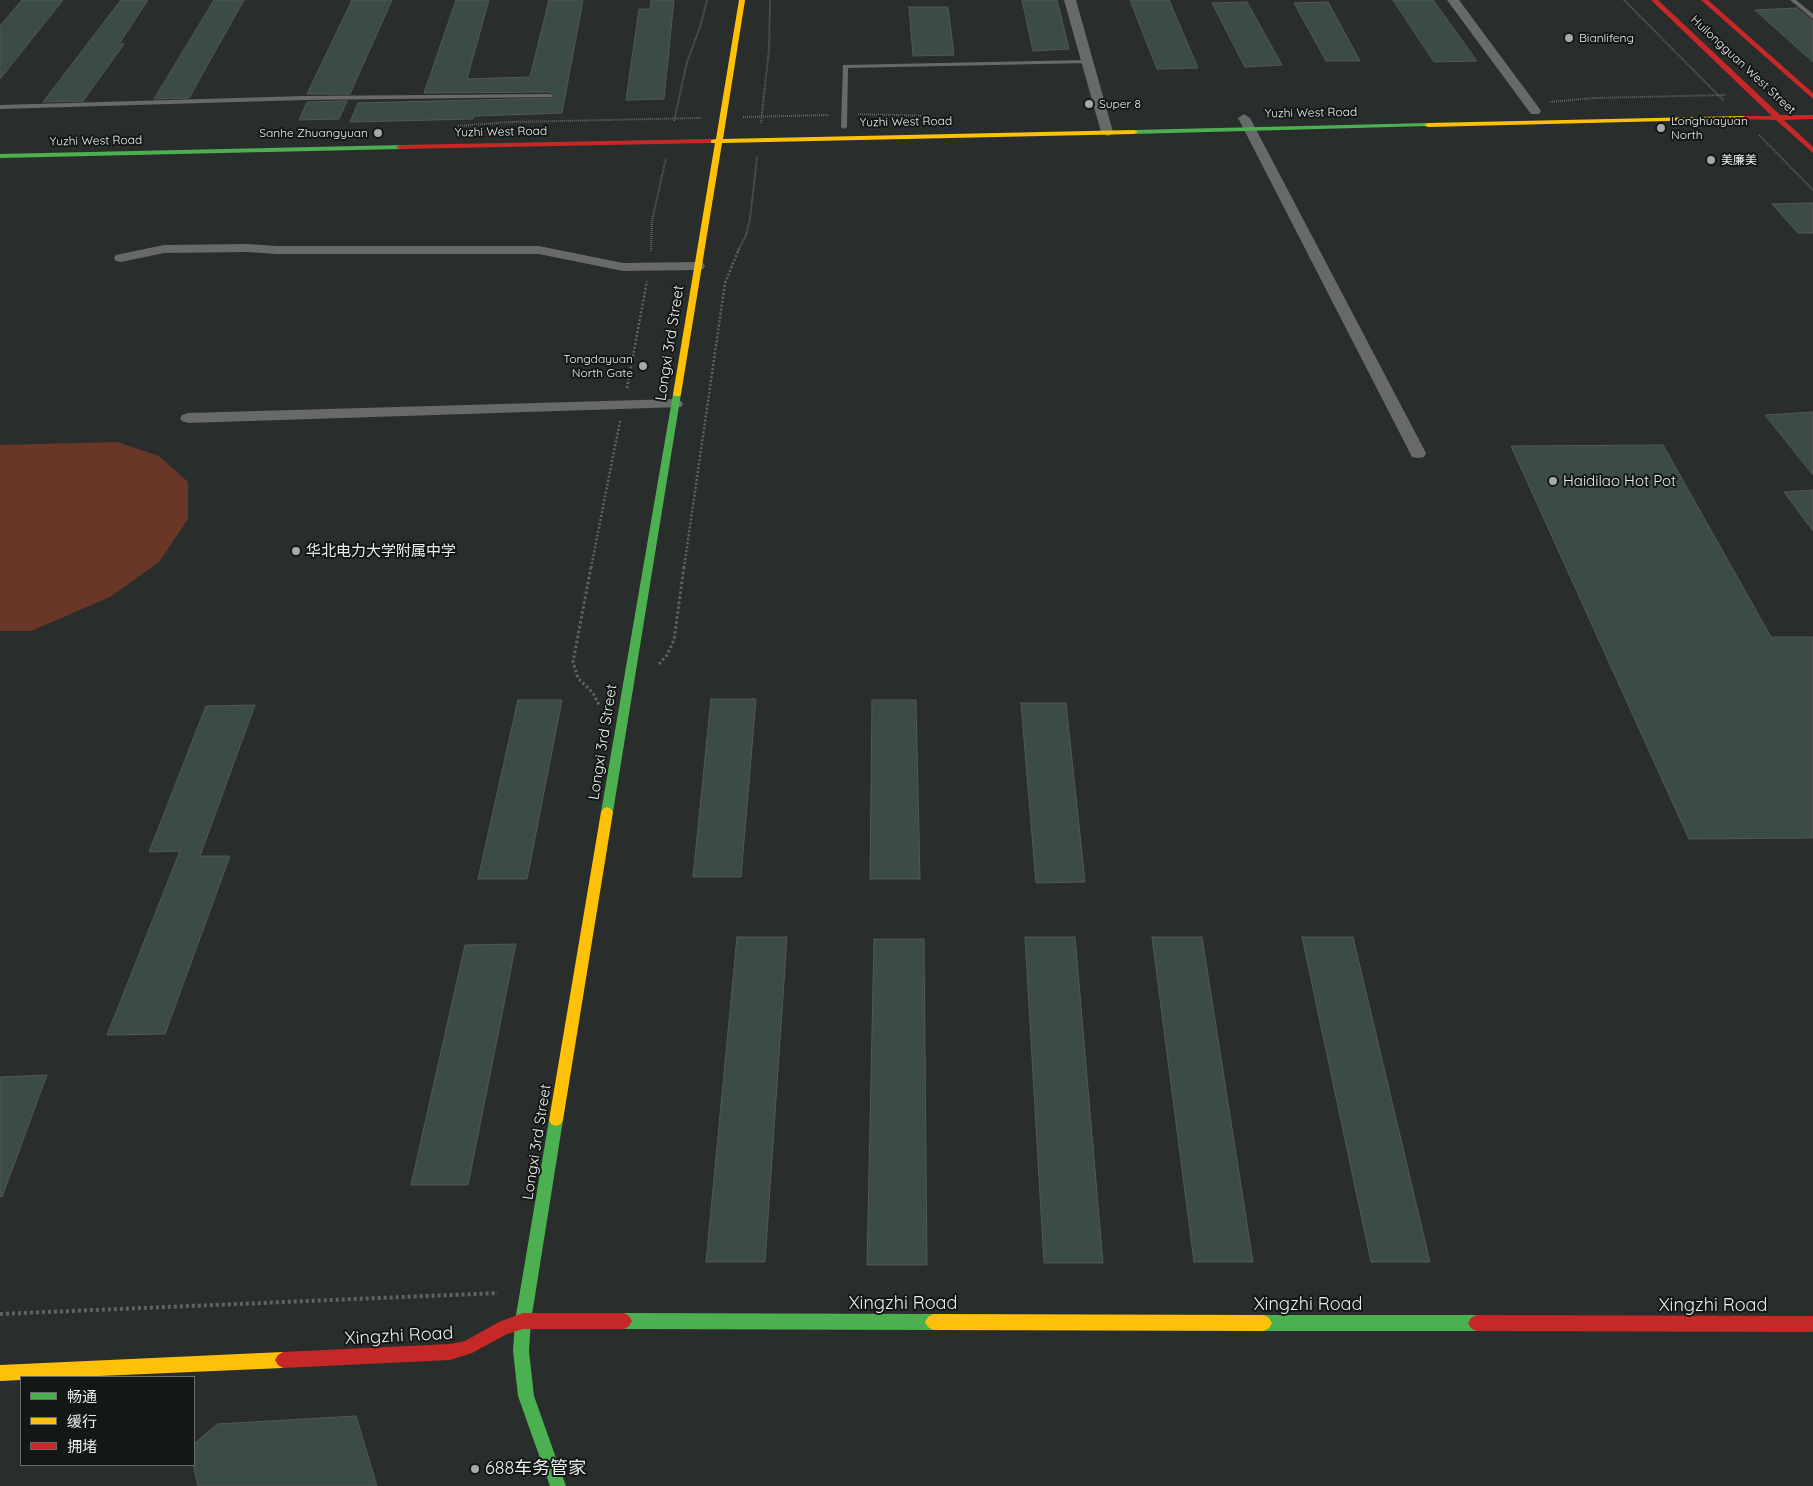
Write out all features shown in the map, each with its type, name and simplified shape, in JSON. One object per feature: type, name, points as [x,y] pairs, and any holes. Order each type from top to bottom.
[{"type":"street","name":"Longxi 3rd Street","points":[[558,1486],[526,1396],[522,1351],[523,1321],[742,0]]},
{"type":"street","points":[[1070,0],[1087,62],[1108,124]]},
{"type":"street","points":[[1453,0],[1535,111]]},
{"type":"street","name":"Huilongguan West Street","points":[[1654,0],[1813,151]]},
{"type":"street","name":"Huilongguan West Street","points":[[1704,0],[1813,97]]},
{"type":"street","points":[[1782,85],[1787,79],[1784,71]]},
{"type":"street","points":[[1732,74],[1745,82],[1761,86]]},
{"type":"street","name":"Yuzhi West Road","points":[[1224,118],[1247,123],[1535,111],[1813,108]]},
{"type":"street","name":"Yuzhi West Road","points":[[0,156],[1108,124],[1813,117]]},
{"type":"street","name":"Yuzhi West Road","points":[[1089,121],[1108,124]]},
{"type":"street","name":"Yuzhi West Road","points":[[0,145],[720,135],[844,126],[997,123]]},
{"type":"street","points":[[1247,123],[1418,453]]},
{"type":"street","points":[[1813,138],[1809,142],[1813,151]]},
{"type":"street","points":[[121,258],[164,249],[539,250],[623,267],[698,266]]},
{"type":"street","points":[[188,418],[675,404]]},
{"type":"street","name":"Xingzhi Road","points":[[0,1373],[450,1352],[467,1348],[504,1327],[523,1321],[1813,1324]]},
{"type":"lane","points":[[1793,0],[1813,17]]},
{"type":"lane","points":[[844,126],[845,66],[1087,62]]},
{"type":"lane","points":[[0,107],[304,98],[550,96]]},
{"type":"path","points":[[676,111],[687,62],[700,27],[707,0]]},
{"type":"path","points":[[762,112],[770,39],[768,16],[770,0]]},
{"type":"path","points":[[1624,0],[1712,88]]},
{"type":"path","points":[[1755,131],[1813,190]]},
{"type":"path","points":[[600,711],[593,693],[578,678],[573,662],[650,266],[650,234],[665,161]]},
{"type":"path","points":[[0,1314],[461,1294]]},
{"type":"shaded area","points":[[117,442],[159,456],[188,482],[188,519],[159,562],[110,597],[31,631],[0,631],[0,445]]},
{"type":"building","points":[[22,0],[63,0],[0,79],[0,26]]},
{"type":"building","points":[[121,0],[148,0],[119,44],[124,44],[83,101],[43,102]]},
{"type":"building","points":[[214,0],[244,0],[189,98],[154,99]]},
{"type":"building","points":[[352,0],[392,0],[350,94],[307,94]]},
{"type":"building","points":[[456,0],[489,0],[467,79],[530,77],[549,0],[583,0],[562,113],[474,116],[473,119],[350,122],[358,103],[553,98],[554,95],[550,92],[424,93]]},
{"type":"building","points":[[651,0],[674,0],[664,99],[626,100],[639,9],[650,9]]},
{"type":"building","points":[[1022,0],[1057,0],[1069,49],[1033,51]]},
{"type":"building","points":[[1130,0],[1169,0],[1198,68],[1157,69]]},
{"type":"building","points":[[1393,0],[1433,0],[1477,61],[1434,62]]},
{"type":"building","points":[[1247,2],[1282,65],[1245,67],[1212,3]]},
{"type":"building","points":[[1328,2],[1360,61],[1326,61],[1294,3]]},
{"type":"building","points":[[909,7],[948,7],[954,55],[913,56]]},
{"type":"building","points":[[1797,8],[1813,21],[1813,62],[1755,10]]},
{"type":"building","points":[[347,101],[339,119],[299,120],[307,102]]},
{"type":"building","points":[[1813,203],[1813,233],[1798,233],[1772,204]]},
{"type":"building","points":[[1813,412],[1813,475],[1765,415]]},
{"type":"building","points":[[1663,445],[1771,637],[1813,637],[1813,838],[1689,839],[1511,446]]},
{"type":"building","points":[[1813,490],[1813,531],[1784,492]]},
{"type":"building","points":[[711,699],[756,699],[741,877],[693,877]]},
{"type":"building","points":[[518,700],[562,700],[527,879],[478,879]]},
{"type":"building","points":[[872,700],[916,700],[920,879],[870,879]]},
{"type":"building","points":[[1021,703],[1066,703],[1085,882],[1036,883]]},
{"type":"building","points":[[255,705],[200,856],[230,856],[165,1034],[107,1035],[180,851],[149,852],[206,706]]},
{"type":"building","points":[[737,937],[787,937],[765,1262],[706,1262]]},
{"type":"building","points":[[1025,937],[1075,937],[1103,1263],[1044,1263]]},
{"type":"building","points":[[1152,937],[1202,937],[1253,1262],[1194,1262]]},
{"type":"building","points":[[1302,937],[1353,937],[1430,1262],[1371,1262]]},
{"type":"building","points":[[874,939],[924,939],[927,1265],[867,1265]]},
{"type":"building","points":[[516,944],[468,1185],[411,1185],[465,945]]},
{"type":"building","points":[[47,1075],[2,1197],[0,1196],[0,1077]]},
{"type":"building","points":[[356,1416],[377,1486],[198,1486],[194,1469],[195,1443],[217,1424]]},
{"type":"traffic: fast","points":[[1134,132],[1428,125]]},
{"type":"traffic: fast","points":[[0,156],[400,147]]},
{"type":"traffic: fast","points":[[607,812],[677,394]]},
{"type":"traffic: fast","points":[[556,1120],[523,1321],[521,1351],[526,1396],[558,1486]]},
{"type":"traffic: fast","points":[[624,1321],[933,1322]]},
{"type":"traffic: fast","points":[[1264,1323],[1476,1323]]},
{"type":"traffic: slow","points":[[677,394],[742,0]]},
{"type":"traffic: slow","points":[[1428,125],[1745,118]]},
{"type":"traffic: slow","points":[[708,141],[1134,132]]},
{"type":"traffic: slow","points":[[556,1120],[607,812]]},
{"type":"traffic: slow","points":[[933,1322],[1264,1323]]},
{"type":"traffic: slow","points":[[0,1373],[283,1360]]},
{"type":"traffic: jam","points":[[1654,0],[1813,151]]},
{"type":"traffic: jam","points":[[1704,0],[1813,97]]},
{"type":"traffic: jam","points":[[1745,118],[1813,117]]},
{"type":"traffic: jam","points":[[400,147],[708,141]]},
{"type":"traffic: jam","points":[[283,1360],[450,1352],[467,1348],[504,1327],[523,1321],[624,1321]]},
{"type":"traffic: jam","points":[[1476,1323],[1813,1324]]},
{"type":"place","name":"Bianlifeng","points":[[1569,38]]},
{"type":"place","name":"Super 8","points":[[1089,104]]},
{"type":"place","name":"Longhuayuan North","points":[[1661,128]]},
{"type":"place","name":"Sanhe Zhuangyuan","points":[[378,133]]},
{"type":"place","name":"美廉美","points":[[1711,160]]},
{"type":"place","name":"Tongdayuan North Gate","points":[[643,366]]},
{"type":"place","name":"Haidilao Hot Pot","points":[[1553,481]]},
{"type":"place","name":"华北电力大学附属中学","points":[[296,551]]},
{"type":"place","name":"688车务管家","points":[[475,1469]]}]
